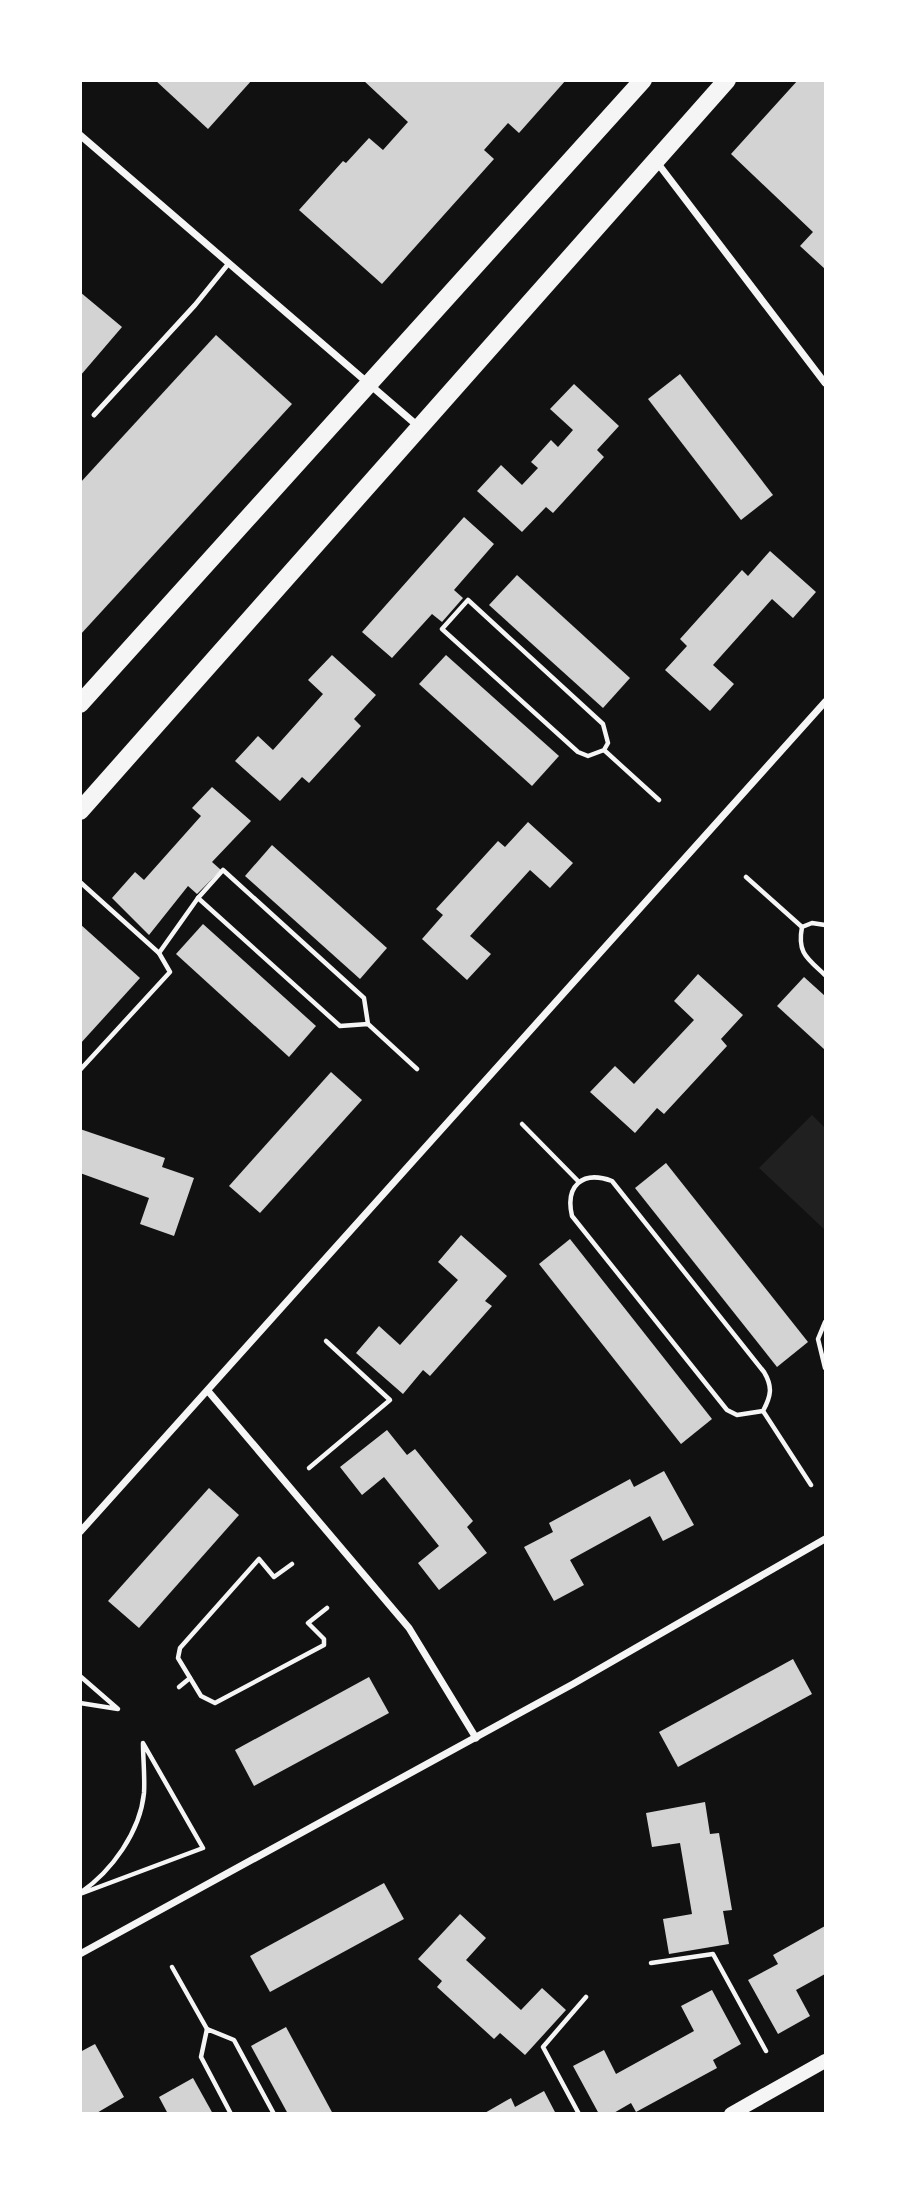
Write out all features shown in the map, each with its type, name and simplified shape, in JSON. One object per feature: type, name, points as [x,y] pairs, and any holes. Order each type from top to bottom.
[{"type":"main road","points":[[80,704],[643,80]]},
{"type":"main road","points":[[80,811],[727,80]]},
{"type":"main road","points":[[731,2113],[825,2061]]},
{"type":"street","points":[[80,135],[420,428]]},
{"type":"street","points":[[655,161],[825,383]]},
{"type":"street","points":[[80,1532],[825,702]]},
{"type":"street","points":[[208,1391],[409,1628],[476,1738]]},
{"type":"street","points":[[80,1954],[476,1738],[825,1539]]},
{"type":"lane","points":[[94,415],[230,263]]},
{"type":"path","points":[[468,600],[603,724],[608,743],[604,750],[588,755],[578,752],[442,629],[468,600]]},
{"type":"path","points":[[604,750],[659,800]]},
{"type":"path","points":[[159,953],[198,898],[223,870],[364,998],[368,1024],[417,1069]]},
{"type":"path","points":[[746,877],[802,927]]},
{"type":"path","points":[[80,882],[159,953],[170,972],[80,1070]]},
{"type":"path","points":[[198,898],[340,1026],[368,1024]]},
{"type":"path","points":[[802,927],[812,923],[825,925]]},
{"type":"path","points":[[802,927],[800,937],[804,956],[825,975]]},
{"type":"path","points":[[522,1124],[579,1182]]},
{"type":"path","points":[[591,1177],[612,1181],[764,1372],[771,1384],[770,1398],[762,1411],[737,1415],[727,1410],[572,1216],[569,1203],[574,1186],[591,1177]]},
{"type":"path","points":[[825,1322],[818,1339],[825,1368]]},
{"type":"path","points":[[309,1468],[390,1400],[326,1341]]},
{"type":"path","points":[[762,1411],[811,1485]]},
{"type":"path","points":[[292,1564],[274,1577],[259,1559],[180,1648],[178,1658],[201,1696],[215,1703],[324,1645],[324,1639],[308,1623],[327,1608]]},
{"type":"path","points":[[80,1675],[118,1709],[80,1703]]},
{"type":"path","points":[[179,1687],[190,1678]]},
{"type":"path","points":[[143,1743],[203,1848],[80,1894],[97,1882],[134,1832],[144,1794],[143,1743]]},
{"type":"path","points":[[651,1963],[713,1954],[766,2052]]},
{"type":"path","points":[[172,1967],[207,2029],[234,2040],[274,2113]]},
{"type":"path","points":[[579,2113],[543,2047],[586,1997]]},
{"type":"path","points":[[207,2029],[201,2057],[231,2113]]},
{"type":"shaded area","points":[[812,1115],[825,1128],[825,1230],[759,1168]]},
{"type":"building","points":[[155,80],[252,80],[208,129]]},
{"type":"building","points":[[363,80],[566,80],[519,133],[508,123],[484,150],[494,159],[382,284],[299,210],[343,161],[346,163],[369,138],[383,150],[408,122]]},
{"type":"building","points":[[798,80],[825,80],[825,269],[800,246],[813,232],[731,154]]},
{"type":"building","points":[[80,292],[122,327],[80,376]]},
{"type":"building","points":[[216,335],[292,404],[80,635],[80,483]]},
{"type":"building","points":[[680,374],[773,495],[741,520],[648,399]]},
{"type":"building","points":[[574,384],[619,426],[597,450],[604,457],[553,513],[546,507],[522,532],[477,491],[501,465],[522,485],[538,468],[531,462],[551,440],[558,447],[573,430],[550,409]]},
{"type":"building","points":[[464,517],[494,544],[454,590],[463,598],[442,622],[432,614],[392,658],[362,632]]},
{"type":"building","points":[[770,551],[816,592],[793,618],[772,599],[713,665],[734,684],[710,711],[665,670],[687,646],[680,639],[742,570],[748,576]]},
{"type":"building","points":[[517,575],[630,678],[603,708],[489,605]]},
{"type":"building","points":[[332,655],[376,695],[354,719],[361,726],[309,783],[302,777],[280,801],[235,761],[258,736],[273,750],[323,694],[308,680]]},
{"type":"building","points":[[446,655],[559,756],[532,786],[419,684]]},
{"type":"building","points":[[212,787],[251,821],[212,862],[221,870],[197,894],[188,886],[149,935],[112,898],[135,872],[144,880],[201,816],[192,808]]},
{"type":"building","points":[[528,822],[573,863],[550,888],[530,870],[470,936],[491,954],[467,980],[422,939],[443,915],[436,909],[498,841],[505,847]]},
{"type":"building","points":[[272,845],[387,948],[360,979],[245,876]]},
{"type":"building","points":[[80,924],[140,978],[80,1044]]},
{"type":"building","points":[[203,924],[316,1026],[289,1057],[176,954]]},
{"type":"building","points":[[698,974],[743,1015],[721,1039],[727,1046],[664,1114],[657,1108],[635,1133],[590,1092],[615,1066],[634,1084],[694,1020],[674,1001]]},
{"type":"building","points":[[804,977],[825,996],[825,1050],[777,1006]]},
{"type":"building","points":[[331,1072],[362,1100],[260,1213],[229,1186]]},
{"type":"building","points":[[80,1129],[165,1158],[162,1167],[194,1178],[174,1236],[140,1224],[149,1198],[80,1173]]},
{"type":"building","points":[[666,1163],[808,1342],[777,1367],[635,1188]]},
{"type":"building","points":[[461,1235],[507,1276],[485,1301],[492,1306],[430,1376],[423,1370],[403,1394],[356,1353],[379,1326],[400,1345],[458,1280],[438,1262]]},
{"type":"building","points":[[570,1239],[712,1419],[681,1444],[539,1264]]},
{"type":"building","points":[[387,1430],[407,1455],[415,1449],[473,1521],[467,1527],[487,1553],[439,1590],[418,1563],[439,1546],[384,1477],[362,1495],[340,1467]]},
{"type":"building","points":[[664,1471],[694,1525],[663,1541],[650,1516],[570,1560],[584,1585],[554,1601],[524,1547],[553,1532],[549,1523],[630,1479],[634,1487]]},
{"type":"building","points":[[209,1488],[239,1515],[139,1628],[108,1601]]},
{"type":"building","points":[[793,1659],[812,1694],[678,1767],[659,1732]]},
{"type":"building","points":[[369,1677],[389,1713],[254,1786],[235,1750]]},
{"type":"building","points":[[705,1802],[710,1834],[719,1833],[732,1910],[723,1911],[729,1944],[669,1954],[663,1919],[692,1914],[680,1843],[652,1847],[646,1813]]},
{"type":"building","points":[[384,1883],[404,1919],[270,1992],[250,1956]]},
{"type":"building","points":[[460,1914],[486,1938],[466,1960],[521,2010],[542,1988],[566,2010],[525,2055],[500,2033],[494,2039],[437,1987],[442,1981],[418,1959]]},
{"type":"building","points":[[825,1926],[825,1974],[796,1990],[810,2016],[778,2034],[748,1980],[778,1964],[773,1955]]},
{"type":"building","points":[[712,1990],[741,2044],[713,2060],[717,2068],[636,2112],[631,2103],[612,2114],[599,2114],[573,2066],[604,2050],[616,2074],[694,2031],[681,2006]]},
{"type":"building","points":[[286,2027],[333,2114],[288,2114],[251,2046]]},
{"type":"building","points":[[95,2044],[124,2097],[95,2114],[80,2114],[80,2052]]},
{"type":"building","points":[[193,2078],[213,2114],[168,2114],[159,2097]]},
{"type":"building","points":[[544,2091],[556,2114],[483,2114],[511,2098],[515,2107]]}]
